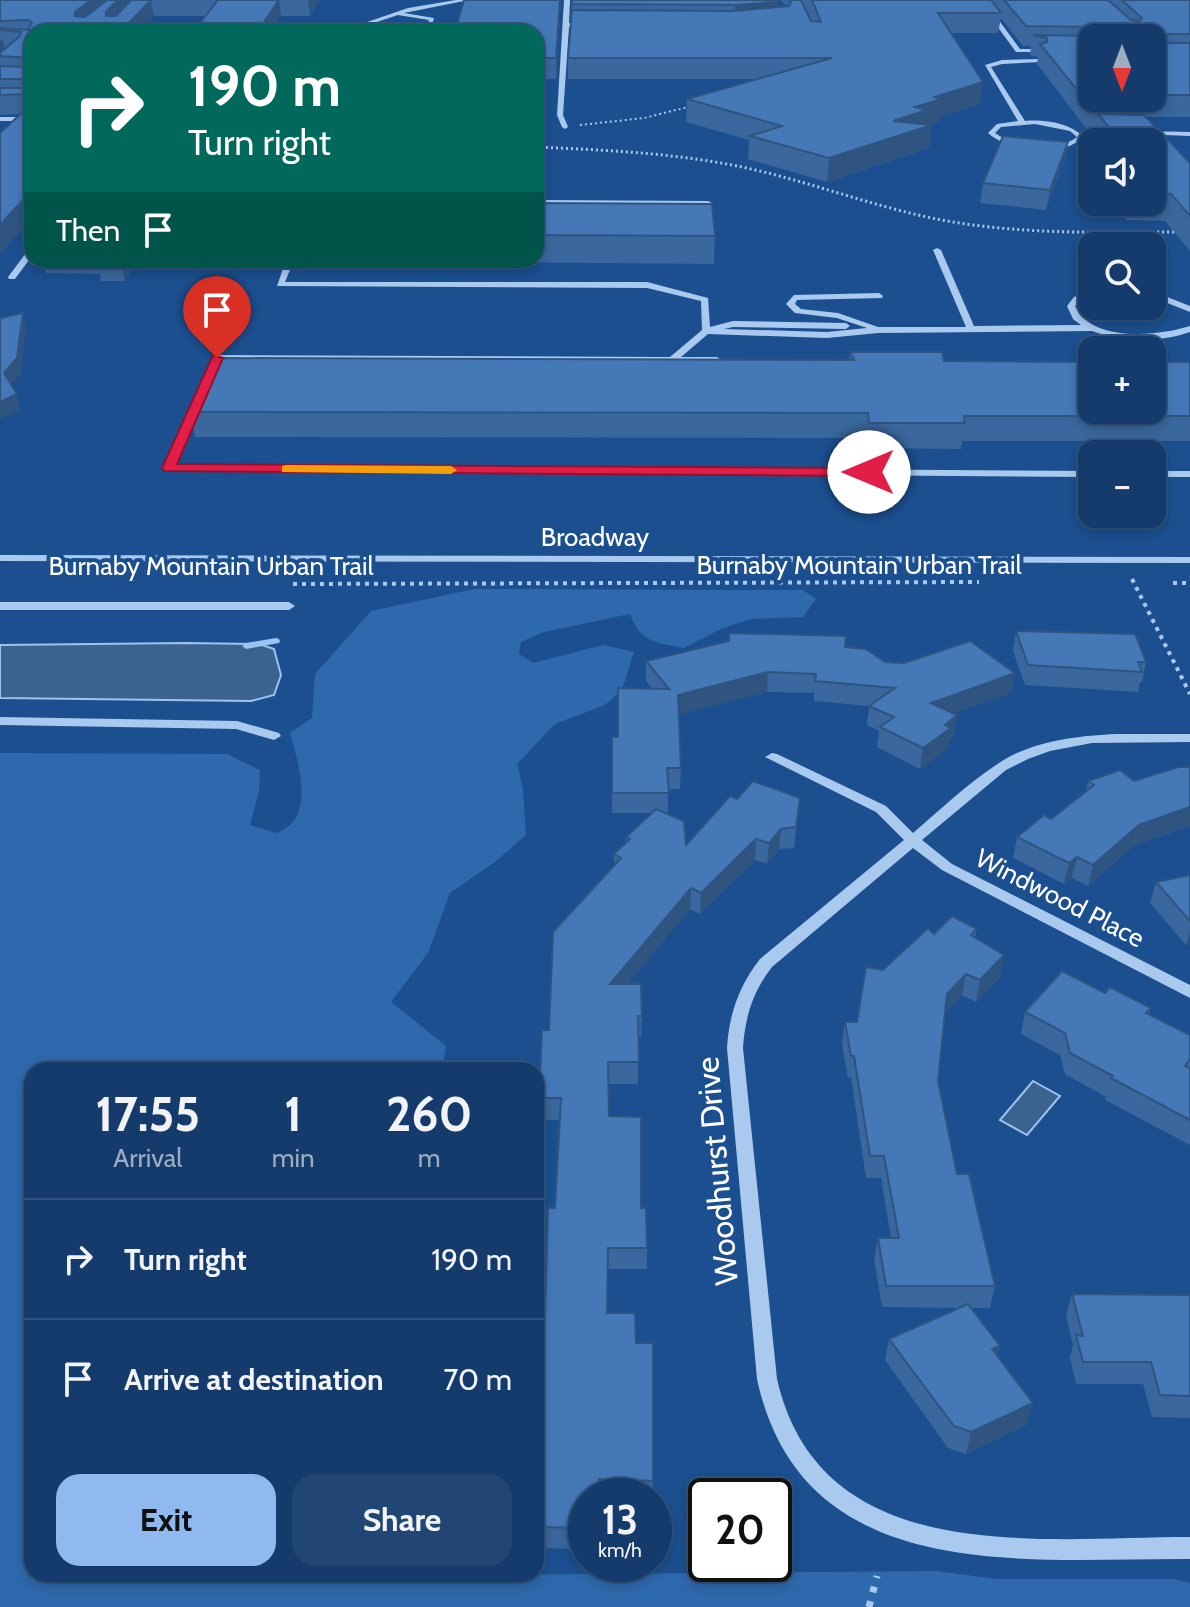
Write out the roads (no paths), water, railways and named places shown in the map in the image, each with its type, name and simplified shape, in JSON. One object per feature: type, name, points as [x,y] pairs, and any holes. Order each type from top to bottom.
[{"type":"street","points":[[420,0],[430,4]]},
{"type":"street","points":[[365,24],[430,4],[466,0]]},
{"type":"street","points":[[565,127],[560,115],[567,0]]},
{"type":"street","points":[[984,3],[1001,6]]},
{"type":"street","points":[[984,3],[1018,51],[1062,51]]},
{"type":"street","points":[[566,8],[582,8]]},
{"type":"street","points":[[395,14],[432,19],[430,24]]},
{"type":"street","points":[[566,25],[596,25]]},
{"type":"street","points":[[984,58],[1042,60],[987,66],[1022,122]]},
{"type":"street","points":[[0,119],[24,119]]},
{"type":"street","points":[[1078,133],[1061,126],[1022,122],[999,125],[991,133],[1015,145],[1045,148],[1071,145],[1078,139]]},
{"type":"street","points":[[1166,135],[1190,134]]},
{"type":"street","points":[[544,202],[708,203]]},
{"type":"street","points":[[937,250],[971,329]]},
{"type":"street","points":[[12,277],[24,261]]},
{"type":"street","points":[[287,268],[280,284],[647,285],[705,300],[706,331]]},
{"type":"street","points":[[878,330],[838,316],[798,311],[790,304],[794,298],[879,296]]},
{"type":"street","points":[[1078,299],[1071,306],[1072,313],[1078,319]]},
{"type":"street","points":[[1166,300],[1190,309]]},
{"type":"street","points":[[1079,320],[1094,328]]},
{"type":"street","points":[[673,359],[706,331],[739,335],[827,335],[878,330],[1094,328],[1133,337],[1154,338],[1172,336],[1190,329]]},
{"type":"street","points":[[736,361],[217,358],[169,468],[1078,474]]},
{"type":"street","points":[[1166,474],[1190,474]]},
{"type":"street","name":"Broadway","points":[[0,558],[1190,560]]},
{"type":"street","points":[[0,606],[289,606]]},
{"type":"street","points":[[0,721],[237,725],[274,736]]},
{"type":"street","name":"Woodhurst Drive","points":[[1190,738],[1081,739],[1037,749],[1001,767],[766,963],[755,977],[739,1010],[735,1048],[767,1381],[786,1437],[808,1467],[844,1502],[885,1526],[937,1540],[986,1546],[1190,1548]]},
{"type":"street","name":"Windwood Place","points":[[772,757],[881,809],[912,840],[947,867],[1190,992]]},
{"type":"waterway","points":[[246,646],[276,641]]}]
